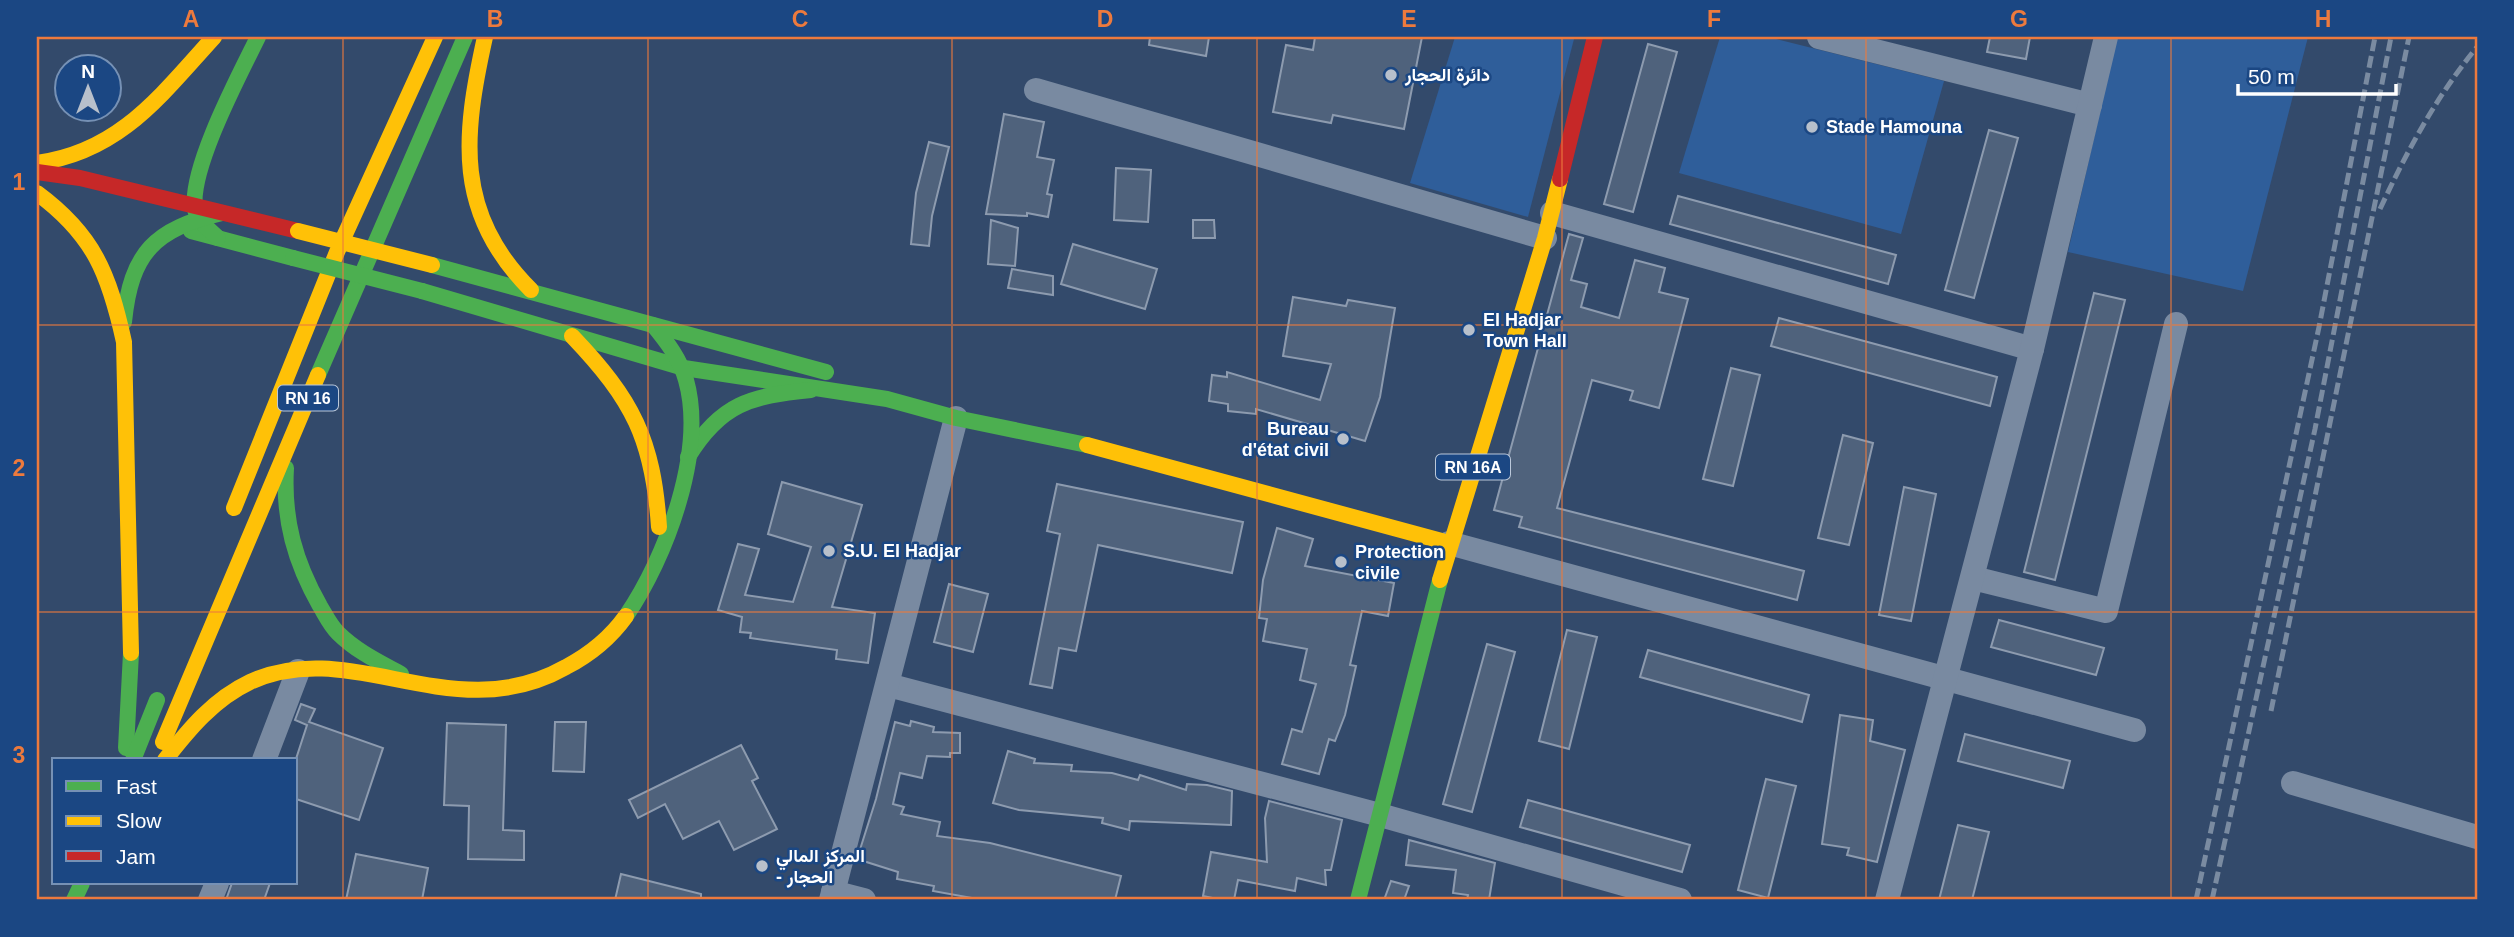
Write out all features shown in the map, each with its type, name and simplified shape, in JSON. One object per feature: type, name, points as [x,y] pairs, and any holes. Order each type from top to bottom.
[{"type":"main road","points":[[37,163],[82,154],[105,142],[132,120],[214,37]]},
{"type":"main road","points":[[197,211],[211,144],[258,37]]},
{"type":"main road","name":"RN 16","points":[[226,528],[337,252],[435,37]]},
{"type":"main road","name":"RN 16","points":[[157,758],[465,37]]},
{"type":"main road","points":[[485,37],[474,85],[468,139],[472,189],[487,236],[517,279],[531,290]]},
{"type":"main road","name":"RN 16A","points":[[1358,900],[1449,543],[1545,238],[1595,37]]},
{"type":"main road","points":[[37,172],[197,211],[224,213],[531,290],[812,367],[887,399],[956,418],[1079,443],[1449,543]]},
{"type":"main road","points":[[37,185],[64,195]]},
{"type":"main road","points":[[37,193],[69,218],[101,258],[116,300],[124,342]]},
{"type":"main road","points":[[123,758],[132,664],[125,295],[139,259],[166,225],[197,211]]},
{"type":"main road","points":[[197,211],[219,238]]},
{"type":"main road","points":[[166,225],[422,291],[684,368],[811,390],[887,399]]},
{"type":"main road","points":[[167,758],[215,702],[268,675],[325,670],[444,690],[495,691],[533,682],[569,667],[610,636],[640,595],[678,498],[688,457],[691,421],[684,368],[674,349],[653,325]]},
{"type":"main road","points":[[572,336],[616,383],[644,433],[655,473],[659,547]]},
{"type":"main road","points":[[688,457],[707,425],[731,406],[749,398],[811,390]]},
{"type":"main road","points":[[288,447],[283,498],[290,545],[315,598],[336,632],[367,656],[419,684]]},
{"type":"main road","points":[[134,758],[164,683]]},
{"type":"main road","points":[[74,900],[82,884]]},
{"type":"street","points":[[1819,37],[2090,105]]},
{"type":"street","points":[[1887,900],[2032,349],[2106,37]]},
{"type":"street","points":[[1036,90],[1545,238]]},
{"type":"street","points":[[1552,213],[2032,349]]},
{"type":"street","points":[[1973,579],[2106,611],[2176,324]]},
{"type":"street","points":[[864,900],[832,896],[956,418]]},
{"type":"street","points":[[1449,543],[2134,730]]},
{"type":"street","points":[[265,758],[298,671]]},
{"type":"street","points":[[888,685],[1380,815],[1680,900]]},
{"type":"street","points":[[2293,783],[2477,837]]},
{"type":"shaded area","points":[[1455,37],[1574,39],[1528,217],[1410,183]]},
{"type":"shaded area","name":"Stade Hamouna","points":[[1720,37],[1768,37],[1944,81],[1901,234],[1679,173]]},
{"type":"shaded area","points":[[2117,37],[2308,37],[2243,291],[2068,252]]},
{"type":"building","points":[[1150,37],[1209,37],[1206,56],[1149,45]]},
{"type":"building","points":[[1315,37],[1422,37],[1404,129],[1333,115],[1331,123],[1273,112],[1286,45],[1313,50]]},
{"type":"building","points":[[1990,37],[2030,37],[2026,59],[1987,52]]},
{"type":"building","points":[[1648,44],[1677,52],[1633,212],[1604,204]]},
{"type":"building","points":[[1004,114],[1044,122],[1037,157],[1054,160],[1047,194],[1052,195],[1048,217],[1027,213],[1027,216],[986,214]]},
{"type":"building","points":[[1989,130],[2018,138],[1974,298],[1945,290]]},
{"type":"building","points":[[929,142],[949,147],[932,216],[929,246],[911,244],[916,193]]},
{"type":"building","points":[[1116,168],[1151,170],[1148,222],[1114,220]]},
{"type":"building","points":[[1678,196],[1896,255],[1888,284],[1670,224]]},
{"type":"building","points":[[991,220],[1018,228],[1015,266],[988,264]]},
{"type":"building","points":[[1193,220],[1214,220],[1215,238],[1193,238]]},
{"type":"building","points":[[1569,234],[1583,238],[1571,280],[1587,284],[1581,307],[1619,318],[1635,260],[1665,268],[1659,292],[1688,299],[1659,408],[1630,400],[1633,391],[1592,380],[1557,508],[1804,571],[1797,600],[1519,527],[1522,517],[1494,510]]},
{"type":"building","points":[[1073,244],[1157,269],[1145,309],[1061,284]]},
{"type":"building","points":[[1012,269],[1053,276],[1053,295],[1008,288]]},
{"type":"building","points":[[2094,293],[2125,300],[2055,580],[2024,572]]},
{"type":"building","points":[[1293,297],[1346,306],[1348,300],[1395,308],[1380,397],[1365,441],[1256,409],[1256,414],[1228,411],[1228,404],[1209,401],[1212,375],[1227,377],[1227,372],[1320,400],[1331,364],[1283,356]]},
{"type":"building","points":[[1779,318],[1997,377],[1990,406],[1771,346]]},
{"type":"building","points":[[1731,368],[1760,375],[1733,486],[1703,479]]},
{"type":"building","points":[[1843,435],[1873,443],[1849,545],[1818,538]]},
{"type":"building","points":[[782,482],[862,505],[832,607],[875,613],[868,663],[836,659],[837,650],[750,638],[751,633],[740,632],[742,617],[718,610],[738,544],[759,549],[745,595],[793,602],[811,547],[768,534]]},
{"type":"building","points":[[1057,484],[1243,522],[1232,573],[1098,545],[1076,651],[1059,648],[1052,688],[1030,684],[1060,534],[1047,531]]},
{"type":"building","points":[[1904,487],[1936,494],[1911,621],[1879,615]]},
{"type":"building","points":[[1277,528],[1313,539],[1305,566],[1394,583],[1388,616],[1362,611],[1350,665],[1356,666],[1345,715],[1335,741],[1329,739],[1319,774],[1282,764],[1292,729],[1302,732],[1316,684],[1300,680],[1307,649],[1263,641],[1267,619],[1259,618],[1263,580]]},
{"type":"building","points":[[949,584],[988,594],[973,652],[934,642]]},
{"type":"building","points":[[1999,620],[2104,648],[2096,675],[1991,647]]},
{"type":"building","points":[[1567,630],[1597,637],[1569,749],[1539,741]]},
{"type":"building","points":[[1487,644],[1515,652],[1472,812],[1443,804]]},
{"type":"building","points":[[1648,650],[1809,695],[1802,722],[1640,677]]},
{"type":"building","points":[[301,704],[315,709],[309,722],[383,748],[359,820],[298,800],[296,758],[307,725],[295,720]]},
{"type":"building","points":[[1840,715],[1873,720],[1870,741],[1905,750],[1877,862],[1847,855],[1849,848],[1822,844]]},
{"type":"building","points":[[911,721],[934,727],[933,732],[960,733],[960,753],[950,753],[950,757],[927,756],[922,778],[900,773],[893,804],[904,807],[901,814],[940,822],[937,836],[990,843],[1121,876],[1115,900],[983,900],[933,891],[934,886],[897,879],[898,872],[857,859],[876,799],[895,722],[910,726]]},
{"type":"building","points":[[555,722],[586,722],[584,772],[553,771]]},
{"type":"building","points":[[447,723],[506,725],[503,830],[524,831],[524,860],[468,859],[469,806],[444,805]]},
{"type":"building","points":[[1965,734],[2070,761],[2063,788],[1958,761]]},
{"type":"building","points":[[741,745],[758,778],[752,781],[777,829],[734,850],[719,821],[683,839],[665,804],[638,818],[629,800]]},
{"type":"building","points":[[1008,751],[1035,759],[1034,763],[1072,765],[1071,771],[1112,773],[1138,780],[1140,775],[1186,790],[1187,784],[1232,791],[1231,825],[1130,821],[1129,830],[1102,823],[1103,818],[1019,810],[993,803]]},
{"type":"building","points":[[1766,779],[1796,786],[1768,898],[1738,890]]},
{"type":"building","points":[[1528,800],[1690,845],[1682,872],[1520,827]]},
{"type":"building","points":[[1269,801],[1342,820],[1331,870],[1325,870],[1326,885],[1297,878],[1295,891],[1238,880],[1234,900],[1213,900],[1203,896],[1211,852],[1267,862],[1265,818]]},
{"type":"building","points":[[1958,825],[1989,832],[1972,900],[1939,900]]},
{"type":"building","points":[[1409,840],[1495,863],[1489,900],[1467,900],[1468,895],[1453,893],[1456,870],[1406,865]]},
{"type":"building","points":[[356,854],[428,868],[422,900],[346,900]]},
{"type":"building","points":[[621,874],[701,894],[701,900],[615,900]]},
{"type":"building","points":[[1391,881],[1409,886],[1404,900],[1384,900]]},
{"type":"building","points":[[232,884],[270,884],[264,900],[226,900]]},
{"type":"railway","points":[[2196,900],[2319,327],[2375,37]]},
{"type":"railway","points":[[2212,900],[2315,429],[2391,37]]},
{"type":"railway","points":[[2271,711],[2409,37]]},
{"type":"railway","points":[[2380,209],[2423,125],[2448,85],[2477,47]]},
{"type":"traffic: fast","points":[[218,238],[198,217],[195,192],[200,170],[218,122],[258,37]]},
{"type":"traffic: fast","points":[[318,375],[465,37]]},
{"type":"traffic: fast","points":[[124,322],[133,278],[150,247],[179,227],[222,213]]},
{"type":"traffic: fast","points":[[191,231],[293,258]]},
{"type":"traffic: fast","points":[[293,258],[422,291]]},
{"type":"traffic: fast","points":[[432,265],[826,372]]},
{"type":"traffic: fast","points":[[422,291],[684,368],[887,399],[956,418],[1087,445]]},
{"type":"traffic: fast","points":[[626,616],[641,592],[668,535],[686,471],[691,439],[691,408],[686,380],[677,358],[653,325]]},
{"type":"traffic: fast","points":[[688,457],[713,425],[739,406],[771,395],[811,390]]},
{"type":"traffic: fast","points":[[286,468],[292,540],[311,590],[333,627],[345,639],[368,656],[401,674]]},
{"type":"traffic: fast","points":[[1358,900],[1440,580]]},
{"type":"traffic: fast","points":[[126,748],[131,653]]},
{"type":"traffic: fast","points":[[134,758],[157,700]]},
{"type":"traffic: fast","points":[[74,900],[82,884]]},
{"type":"traffic: slow","points":[[37,163],[66,157],[116,134],[157,99],[214,37]]},
{"type":"traffic: slow","points":[[234,508],[337,252],[435,37]]},
{"type":"traffic: slow","points":[[485,37],[472,107],[471,172],[477,202],[488,232],[506,261],[531,290]]},
{"type":"traffic: slow","points":[[1440,580],[1545,238],[1560,179]]},
{"type":"traffic: slow","points":[[37,193],[73,224],[96,258],[112,296],[124,342],[131,653]]},
{"type":"traffic: slow","points":[[298,231],[432,265]]},
{"type":"traffic: slow","points":[[572,336],[610,380],[636,422],[651,469],[659,527]]},
{"type":"traffic: slow","points":[[163,742],[318,375]]},
{"type":"traffic: slow","points":[[1087,445],[1449,543]]},
{"type":"traffic: slow","points":[[167,758],[214,706],[250,682],[289,670],[327,669],[444,687],[483,690],[524,684],[583,657],[599,645],[626,616]]},
{"type":"traffic: jam","points":[[1560,179],[1595,37]]},
{"type":"traffic: jam","points":[[37,172],[80,178],[298,231]]},
{"type":"place","name":"دائرة الحجار","points":[[1391,75]]},
{"type":"place","name":"Stade Hamouna","points":[[1812,127]]},
{"type":"place","name":"El Hadjar Town Hall","points":[[1469,330]]},
{"type":"place","name":"Bureau d'état civil","points":[[1343,439]]},
{"type":"place","name":"S.U. El Hadjar","points":[[829,551]]},
{"type":"place","name":"Protection civile","points":[[1341,562]]},
{"type":"place","name":"المركز المالي - الحجار","points":[[762,866]]}]
